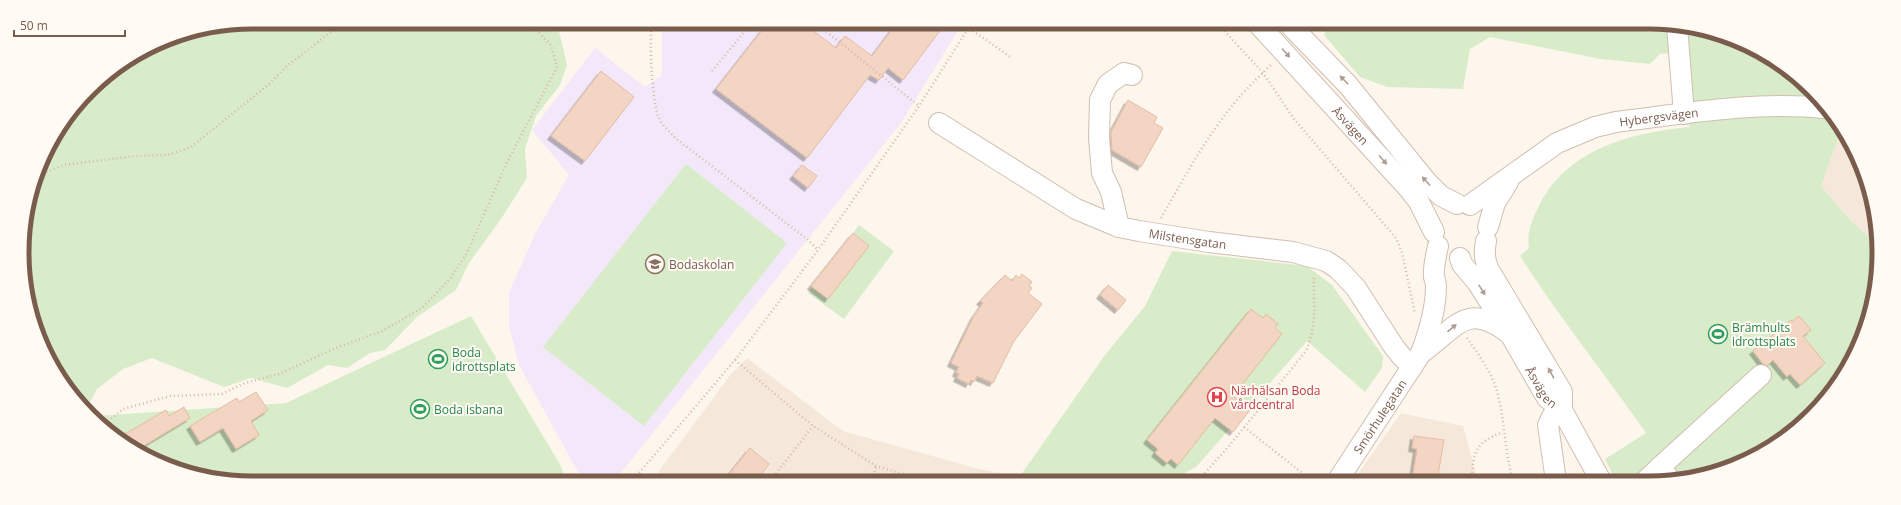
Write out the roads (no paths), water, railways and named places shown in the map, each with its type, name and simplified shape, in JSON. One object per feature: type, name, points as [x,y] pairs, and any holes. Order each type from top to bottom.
[{"type":"street","name":"Åsvägen","points":[[1263,29],[1409,189],[1419,202],[1436,239]]},
{"type":"street","name":"Åsvägen","points":[[1294,29],[1348,85],[1427,182],[1441,196],[1463,205]]},
{"type":"street","points":[[1677,31],[1684,114]]},
{"type":"street","points":[[1119,227],[1111,192],[1102,173],[1100,154],[1100,100],[1108,84],[1113,80],[1124,73],[1132,75]]},
{"type":"street","name":"Hybergsvägen","points":[[1463,205],[1510,178],[1526,164],[1557,143],[1589,129],[1616,122],[1684,114],[1766,107],[1795,106],[1819,108]]},
{"type":"street","name":"Milstensgatan","points":[[939,124],[1076,209],[1119,227],[1209,242],[1293,252],[1326,261],[1338,269],[1356,288],[1402,358],[1417,359]]},
{"type":"street","name":"Hybergsvägen","points":[[1487,234],[1495,203],[1506,188],[1510,178]]},
{"type":"street","points":[[1463,205],[1480,212],[1487,234],[1482,249],[1474,255],[1459,258],[1448,255],[1436,239],[1435,223],[1439,215],[1445,209],[1463,205]]},
{"type":"street","name":"Åsvägen","points":[[1487,234],[1484,250],[1485,260],[1489,270],[1562,392],[1562,410]]},
{"type":"street","name":"Smörhulegatan","points":[[1341,476],[1417,359],[1429,333],[1433,315],[1436,285],[1434,276],[1436,239]]},
{"type":"street","name":"Åsvägen","points":[[1459,258],[1462,264],[1478,282],[1547,398],[1562,410],[1598,476]]},
{"type":"street","points":[[1436,285],[1459,258]]},
{"type":"street","name":"Smörhulegatan","points":[[1417,359],[1456,324],[1471,317],[1478,317],[1496,324],[1510,334]]},
{"type":"street","points":[[1666,474],[1761,375]]},
{"type":"street","points":[[1555,476],[1548,425],[1553,415],[1562,410]]},
{"type":"place","name":"Bodaskolan","points":[[655,264]]},
{"type":"place","name":"Brämhults idrottsplats","points":[[1718,334]]},
{"type":"place","name":"Boda idrottsplats","points":[[438,359]]},
{"type":"place","name":"Närhälsan Boda vårdcentral","points":[[1217,397]]},
{"type":"place","name":"Boda isbana","points":[[420,409]]}]
